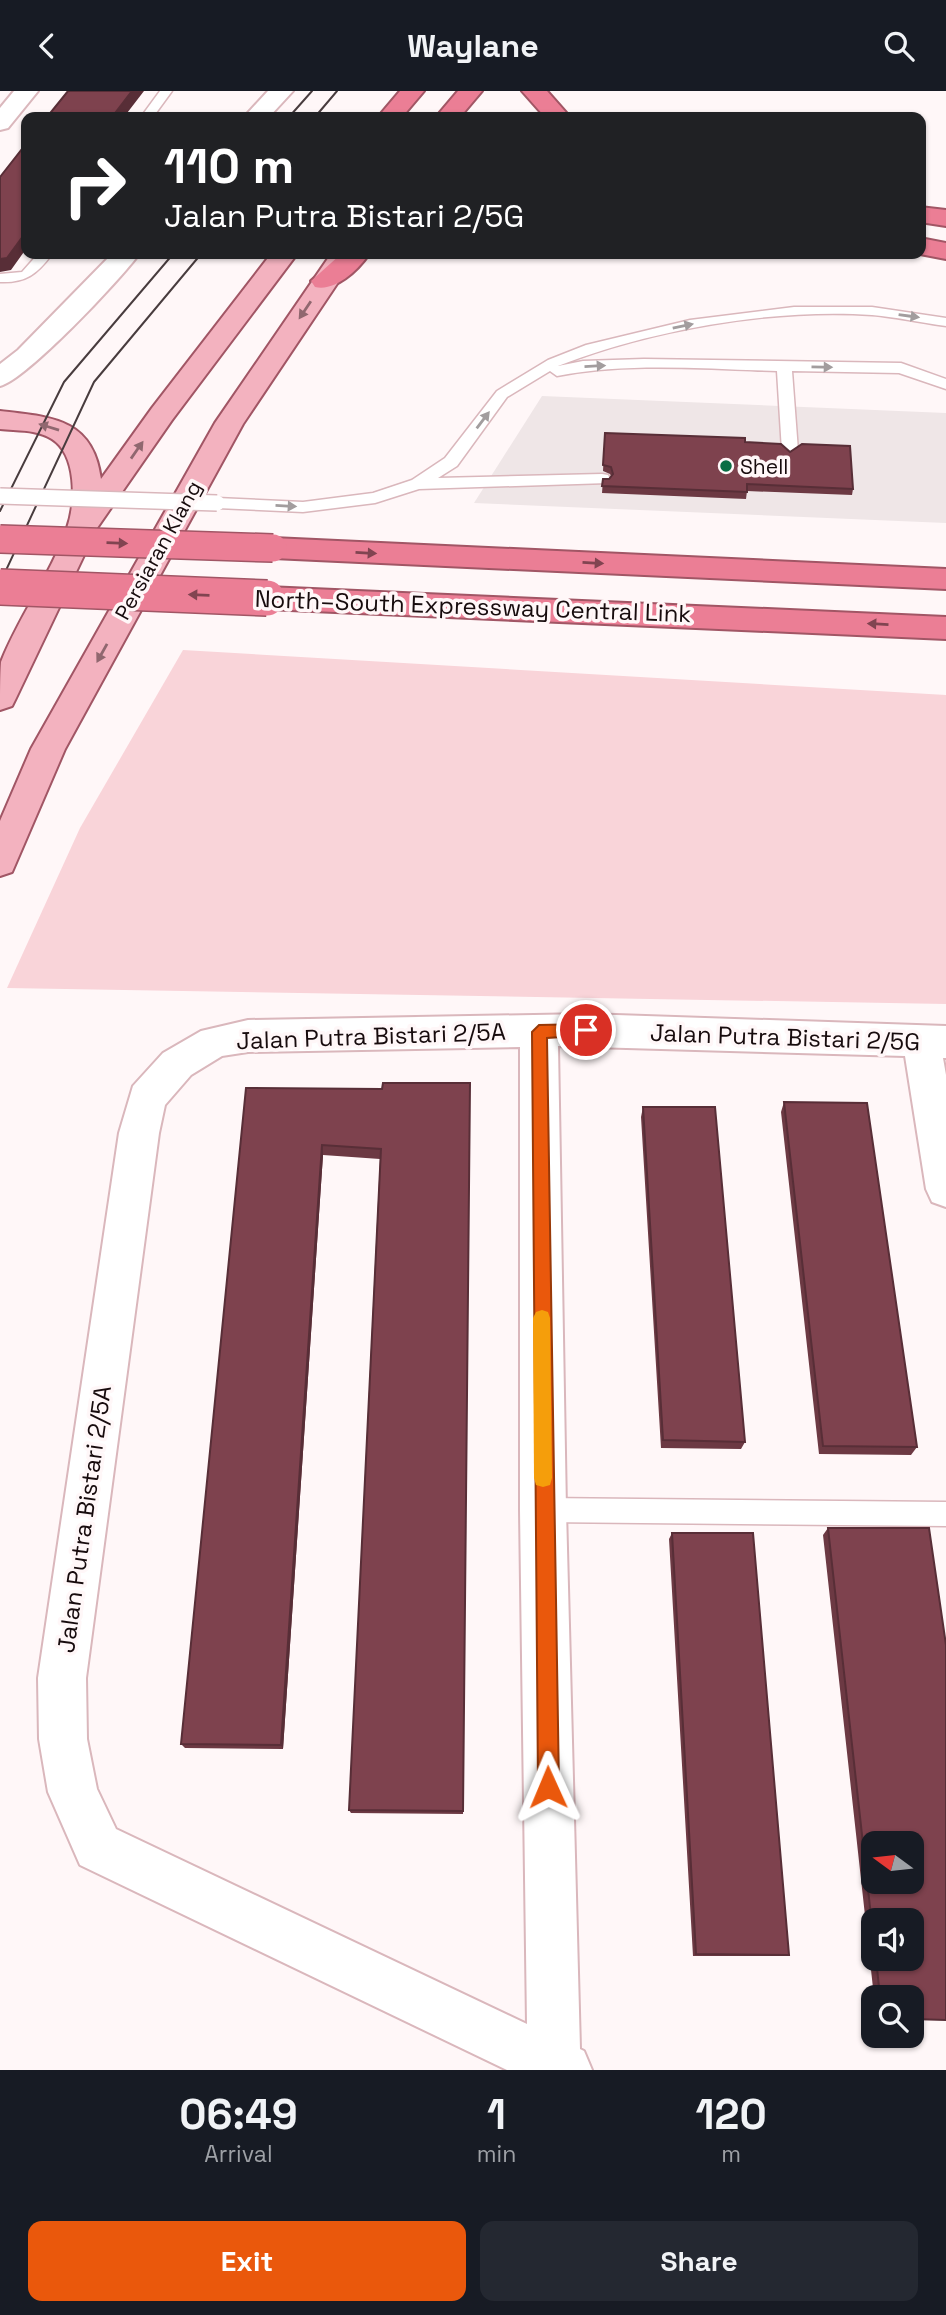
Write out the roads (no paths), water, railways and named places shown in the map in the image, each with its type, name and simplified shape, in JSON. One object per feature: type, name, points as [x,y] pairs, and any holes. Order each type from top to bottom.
[{"type":"highway","points":[[394,112],[412,91]]},
{"type":"highway","points":[[451,112],[470,91]]},
{"type":"highway","points":[[534,91],[553,112]]},
{"type":"highway","points":[[926,215],[946,218]]},
{"type":"highway","points":[[926,247],[946,251]]},
{"type":"highway","points":[[324,281],[350,259]]},
{"type":"highway","name":"North–South Expressway Central Link","points":[[0,539],[274,548],[946,579]]},
{"type":"highway","name":"North–South Expressway Central Link","points":[[0,587],[946,628]]},
{"type":"main road","points":[[0,698],[83,526],[162,414],[280,259]]},
{"type":"main road","name":"Persiaran Klang","points":[[0,862],[48,749],[222,435],[340,259]]},
{"type":"main road","points":[[0,421],[43,424],[61,431],[75,443],[88,470],[83,526]]},
{"type":"street","points":[[0,123],[26,91]]},
{"type":"street","points":[[261,112],[281,91]]},
{"type":"street","points":[[0,378],[28,356],[121,259]]},
{"type":"street","name":"Jalan Putra Bistari 2/5G","points":[[539,1032],[586,1030],[933,1042]]},
{"type":"street","points":[[539,1032],[543,1510],[559,2067]]},
{"type":"street","name":"Jalan Putra Bistari 2/5A","points":[[539,1032],[248,1036],[214,1042],[177,1064],[147,1098],[139,1133],[62,1678],[63,1739],[73,1792],[98,1847],[559,2067]]},
{"type":"street","points":[[933,1042],[946,1189]]},
{"type":"lane","points":[[151,112],[166,91]]},
{"type":"lane","points":[[0,278],[20,279],[28,276],[41,259]]},
{"type":"lane","points":[[0,496],[303,507],[375,498],[418,484],[451,463],[502,394],[553,363],[590,348],[690,324],[794,311],[872,311],[946,322]]},
{"type":"lane","points":[[528,378],[583,366],[784,366],[901,368],[946,384]]},
{"type":"lane","points":[[784,366],[790,451]]},
{"type":"lane","points":[[418,484],[602,479]]},
{"type":"lane","points":[[543,1510],[946,1514]]},
{"type":"tram line","points":[[293,112],[312,91]]},
{"type":"tram line","points":[[319,112],[337,91]]},
{"type":"tram line","points":[[0,511],[64,382],[169,259]]},
{"type":"tram line","points":[[0,583],[94,382],[197,259]]},
{"type":"place","name":"Shell","points":[[726,466]]}]
